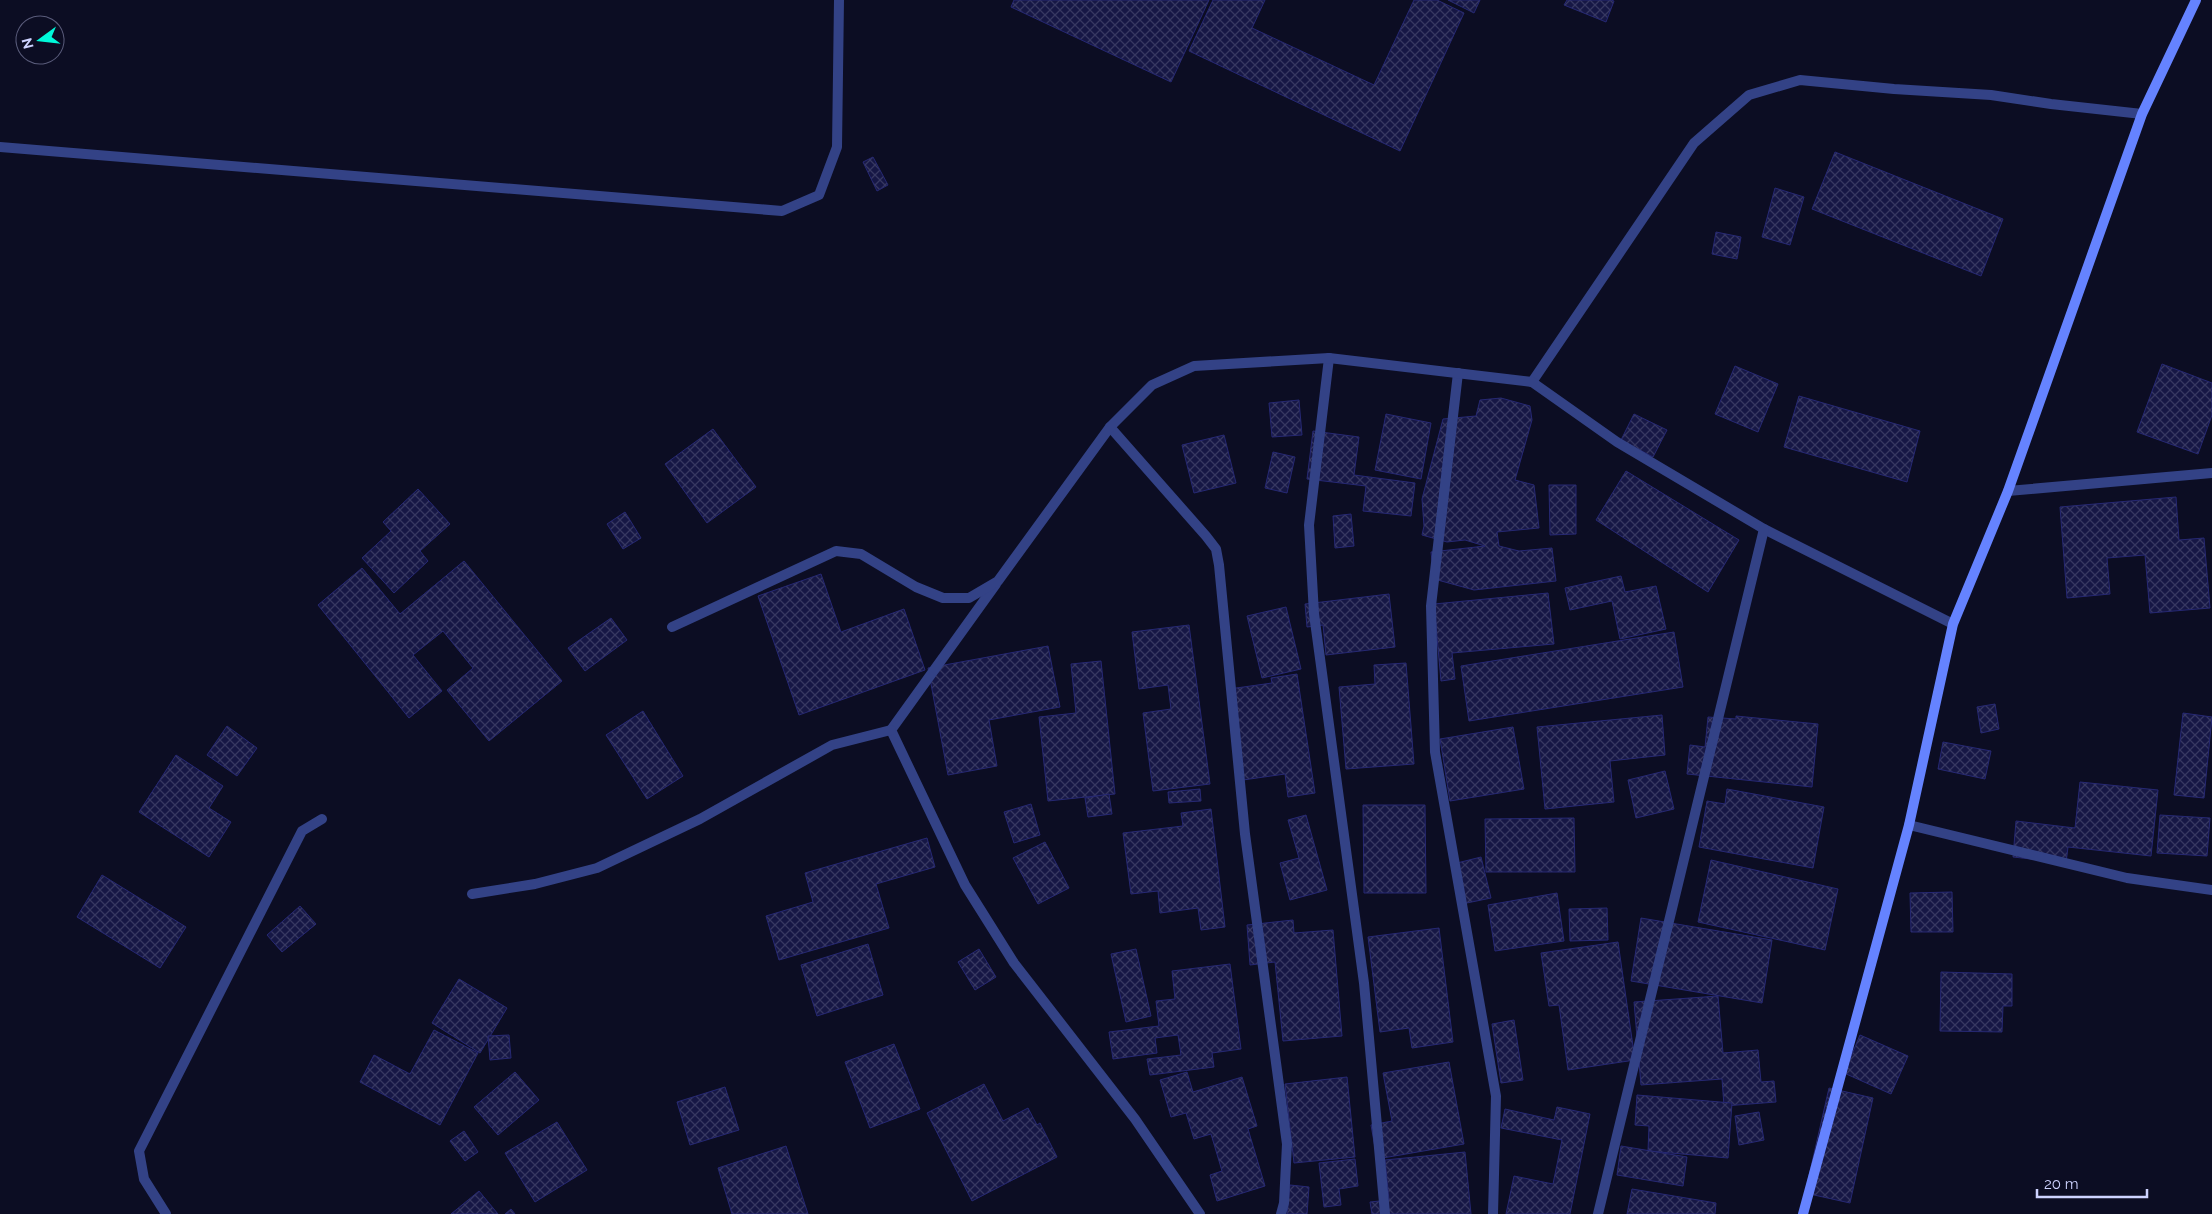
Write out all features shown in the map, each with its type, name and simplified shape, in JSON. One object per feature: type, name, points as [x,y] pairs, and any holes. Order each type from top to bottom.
[{"type":"street","points":[[0,147],[782,211],[819,195],[837,146],[839,0]]},
{"type":"street","points":[[1802,1214],[1909,825],[1953,624],[2008,491],[2142,114],[2196,0]]},
{"type":"street","points":[[1532,382],[1694,143],[1749,95],[1800,80],[1894,89],[1991,95],[2142,114]]},
{"type":"street","points":[[472,894],[535,884],[597,868],[700,819],[832,745],[891,730],[1110,427],[1152,385],[1194,366],[1329,358],[1532,382],[1618,442],[1764,529],[1953,624]]},
{"type":"street","points":[[1329,358],[1309,525],[1314,614],[1364,983],[1385,1214]]},
{"type":"street","points":[[1458,373],[1431,606],[1435,752],[1496,1096],[1493,1214]]},
{"type":"street","points":[[1110,427],[1216,549],[1246,834],[1287,1144],[1284,1203],[1281,1214]]},
{"type":"street","points":[[2008,491],[2212,473]]},
{"type":"street","points":[[1598,1214],[1764,529]]},
{"type":"street","points":[[672,626],[836,550],[862,554],[916,587],[943,598],[968,598],[998,582]]},
{"type":"street","points":[[891,730],[965,885],[1014,963],[1135,1119],[1200,1214]]},
{"type":"street","points":[[166,1214],[144,1179],[139,1151],[302,831],[322,819]]},
{"type":"street","points":[[1909,825],[2127,878],[2212,890]]},
{"type":"building","points":[[1014,0],[1209,0],[1171,82],[1011,7]]},
{"type":"building","points":[[1213,0],[1265,0],[1252,28],[1374,85],[1414,0],[1437,0],[1464,13],[1400,151],[1189,51]]},
{"type":"building","points":[[1448,0],[1480,0],[1474,13]]},
{"type":"building","points":[[1567,0],[1614,1],[1606,22],[1564,5]]},
{"type":"building","points":[[1835,152],[2003,219],[1981,276],[1812,209]]},
{"type":"building","points":[[873,157],[888,185],[877,191],[863,162]]},
{"type":"building","points":[[1775,188],[1804,197],[1790,245],[1762,237]]},
{"type":"building","points":[[1716,232],[1741,237],[1737,259],[1712,254]]},
{"type":"building","points":[[2162,364],[2212,383],[2212,415],[2198,454],[2137,432]]},
{"type":"building","points":[[1735,366],[1778,384],[1758,432],[1715,414]]},
{"type":"building","points":[[1799,396],[1920,431],[1907,482],[1784,447]]},
{"type":"building","points":[[1501,398],[1530,406],[1532,420],[1515,480],[1534,485],[1539,528],[1497,532],[1499,546],[1519,551],[1552,548],[1556,581],[1474,590],[1434,579],[1431,552],[1485,546],[1465,540],[1447,542],[1422,535],[1424,526],[1422,499],[1443,419],[1476,416],[1480,400]]},
{"type":"building","points":[[1299,400],[1302,435],[1272,437],[1269,403]]},
{"type":"building","points":[[1386,414],[1431,423],[1421,479],[1375,470]]},
{"type":"building","points":[[1634,414],[1667,430],[1653,457],[1621,440]]},
{"type":"building","points":[[713,429],[756,487],[707,523],[665,464]]},
{"type":"building","points":[[1313,431],[1359,437],[1354,475],[1415,483],[1411,516],[1363,511],[1366,486],[1307,479]]},
{"type":"building","points":[[1224,435],[1236,483],[1194,493],[1182,445]]},
{"type":"building","points":[[1273,452],[1295,457],[1287,493],[1265,488]]},
{"type":"building","points":[[1626,471],[1739,540],[1708,592],[1596,520]]},
{"type":"building","points":[[1549,485],[1576,485],[1576,534],[1550,535]]},
{"type":"building","points":[[418,489],[450,524],[420,551],[428,561],[394,593],[362,558],[391,531],[383,522]]},
{"type":"building","points":[[2176,497],[2179,540],[2204,538],[2210,608],[2150,613],[2145,555],[2107,558],[2110,594],[2067,598],[2060,507]]},
{"type":"building","points":[[625,512],[641,538],[623,549],[607,524]]},
{"type":"building","points":[[1351,514],[1354,546],[1335,548],[1333,516]]},
{"type":"building","points":[[464,561],[562,681],[489,741],[447,690],[473,668],[443,631],[413,655],[442,691],[409,718],[318,605],[362,568],[400,614]]},
{"type":"building","points":[[821,574],[841,632],[904,609],[925,670],[799,715],[758,596]]},
{"type":"building","points":[[1621,576],[1625,592],[1656,586],[1666,629],[1620,639],[1612,601],[1570,610],[1565,588]]},
{"type":"building","points":[[1548,593],[1554,644],[1452,653],[1455,679],[1441,681],[1434,604]]},
{"type":"building","points":[[1389,594],[1395,647],[1326,655],[1323,625],[1307,627],[1305,604]]},
{"type":"building","points":[[1286,607],[1301,669],[1262,678],[1247,616]]},
{"type":"building","points":[[611,618],[627,640],[585,671],[568,648]]},
{"type":"building","points":[[1189,625],[1210,784],[1153,791],[1143,713],[1171,709],[1168,685],[1139,689],[1132,632]]},
{"type":"building","points":[[1674,632],[1683,687],[1469,721],[1461,666]]},
{"type":"building","points":[[1048,646],[1060,707],[989,720],[997,766],[948,775],[928,668]]},
{"type":"building","points":[[1101,661],[1115,794],[1048,801],[1039,717],[1076,713],[1071,664]]},
{"type":"building","points":[[1406,663],[1414,764],[1346,769],[1339,687],[1375,684],[1374,665]]},
{"type":"building","points":[[1297,674],[1315,793],[1288,797],[1285,774],[1243,780],[1229,689],[1272,683],[1271,678]]},
{"type":"building","points":[[1995,704],[1999,729],[1981,733],[1977,707]]},
{"type":"building","points":[[643,711],[683,776],[647,799],[606,735]]},
{"type":"building","points":[[2183,713],[2212,717],[2204,798],[2174,795]]},
{"type":"building","points":[[1662,715],[1665,755],[1610,761],[1614,802],[1545,809],[1537,727]]},
{"type":"building","points":[[1736,716],[1818,724],[1812,787],[1687,774],[1690,745],[1705,747],[1708,717],[1736,719]]},
{"type":"building","points":[[227,726],[257,748],[237,776],[207,755]]},
{"type":"building","points":[[1513,727],[1524,789],[1450,801],[1440,739]]},
{"type":"building","points":[[1943,742],[1991,751],[1985,779],[1938,769]]},
{"type":"building","points":[[176,755],[223,786],[209,808],[231,822],[209,857],[139,812]]},
{"type":"building","points":[[1665,771],[1674,809],[1636,818],[1628,780]]},
{"type":"building","points":[[2080,782],[2158,790],[2151,856],[2068,847],[2066,863],[2013,857],[2016,821],[2075,828]]},
{"type":"building","points":[[1200,789],[1201,801],[1169,803],[1168,792]]},
{"type":"building","points":[[1727,789],[1824,807],[1813,868],[1699,847],[1707,801],[1725,804]]},
{"type":"building","points":[[1109,794],[1112,814],[1088,817],[1085,798]]},
{"type":"building","points":[[1031,804],[1040,835],[1014,843],[1004,812]]},
{"type":"building","points":[[1363,805],[1425,805],[1426,893],[1364,893]]},
{"type":"building","points":[[1211,809],[1225,927],[1201,930],[1198,908],[1160,913],[1158,891],[1131,894],[1123,833],[1183,826],[1181,813]]},
{"type":"building","points":[[1306,815],[1327,890],[1290,900],[1280,863],[1299,858],[1288,820]]},
{"type":"building","points":[[2160,815],[2210,818],[2207,856],[2157,853]]},
{"type":"building","points":[[1574,818],[1575,872],[1486,872],[1485,819]]},
{"type":"building","points":[[927,838],[935,867],[876,884],[889,928],[779,960],[766,916],[813,902],[805,873]]},
{"type":"building","points":[[1045,842],[1069,888],[1038,904],[1013,858]]},
{"type":"building","points":[[1481,857],[1491,898],[1462,904],[1453,864]]},
{"type":"building","points":[[1711,860],[1838,889],[1825,950],[1698,922]]},
{"type":"building","points":[[102,875],[186,927],[160,968],[77,917]]},
{"type":"building","points":[[1952,892],[1953,932],[1911,932],[1910,893]]},
{"type":"building","points":[[1557,893],[1564,941],[1495,951],[1488,905]]},
{"type":"building","points":[[300,906],[316,924],[282,952],[267,935]]},
{"type":"building","points":[[1607,908],[1608,940],[1570,941],[1569,909]]},
{"type":"building","points":[[1641,918],[1772,940],[1762,1003],[1631,981]]},
{"type":"building","points":[[1293,920],[1294,933],[1333,930],[1342,1036],[1283,1041],[1275,962],[1250,965],[1247,925]]},
{"type":"building","points":[[1439,928],[1453,1042],[1412,1048],[1409,1028],[1380,1032],[1368,937]]},
{"type":"building","points":[[1618,942],[1635,1060],[1568,1070],[1559,1005],[1549,1006],[1541,953]]},
{"type":"building","points":[[868,944],[883,995],[817,1016],[801,965]]},
{"type":"building","points":[[979,949],[996,977],[975,990],[958,962]]},
{"type":"building","points":[[1136,949],[1151,1016],[1126,1022],[1111,954]]},
{"type":"building","points":[[1230,964],[1241,1049],[1212,1053],[1214,1067],[1150,1075],[1147,1059],[1181,1055],[1178,1035],[1155,1038],[1157,1053],[1113,1059],[1109,1032],[1159,1026],[1156,1001],[1175,999],[1172,971]]},
{"type":"building","points":[[1941,972],[2012,974],[2012,1006],[2003,1006],[2002,1032],[1940,1031]]},
{"type":"building","points":[[459,979],[507,1008],[480,1053],[432,1023]]},
{"type":"building","points":[[1718,996],[1723,1053],[1758,1050],[1761,1082],[1774,1081],[1776,1102],[1724,1106],[1722,1079],[1641,1085],[1634,1002]]},
{"type":"building","points":[[1514,1020],[1523,1080],[1501,1083],[1492,1024]]},
{"type":"building","points":[[434,1030],[478,1053],[440,1125],[360,1082],[374,1055],[410,1074]]},
{"type":"building","points":[[509,1035],[511,1058],[490,1060],[488,1036]]},
{"type":"building","points":[[1860,1035],[1908,1056],[1891,1094],[1844,1073]]},
{"type":"building","points":[[894,1044],[920,1109],[870,1128],[845,1062]]},
{"type":"building","points":[[1449,1062],[1464,1144],[1377,1159],[1371,1125],[1392,1121],[1383,1073]]},
{"type":"building","points":[[515,1072],[539,1100],[498,1135],[474,1107]]},
{"type":"building","points":[[1187,1072],[1193,1092],[1242,1077],[1257,1126],[1248,1129],[1265,1186],[1217,1201],[1210,1175],[1222,1171],[1211,1134],[1194,1139],[1186,1113],[1171,1117],[1160,1080]]},
{"type":"building","points":[[1347,1077],[1355,1157],[1294,1163],[1285,1084]]},
{"type":"building","points":[[984,1084],[1003,1121],[1028,1108],[1037,1125],[1040,1123],[1057,1157],[972,1201],[927,1113]]},
{"type":"building","points":[[725,1087],[739,1130],[690,1145],[677,1102]]},
{"type":"building","points":[[1829,1088],[1873,1098],[1850,1203],[1805,1193]]},
{"type":"building","points":[[1637,1095],[1732,1103],[1728,1158],[1648,1151],[1649,1126],[1635,1125]]},
{"type":"building","points":[[1557,1107],[1590,1114],[1570,1214],[1506,1214],[1514,1176],[1553,1184],[1562,1140],[1501,1128],[1505,1109],[1554,1120]]},
{"type":"building","points":[[1759,1112],[1764,1140],[1739,1145],[1735,1116]]},
{"type":"building","points":[[557,1122],[587,1170],[535,1202],[505,1153]]},
{"type":"building","points":[[464,1131],[478,1152],[465,1161],[450,1141]]},
{"type":"building","points":[[786,1146],[808,1214],[732,1214],[718,1168]]},
{"type":"building","points":[[1621,1146],[1687,1157],[1683,1186],[1617,1175]]},
{"type":"building","points":[[1465,1152],[1471,1214],[1372,1214],[1370,1202],[1389,1200],[1385,1160]]},
{"type":"building","points":[[1355,1159],[1358,1186],[1339,1189],[1341,1205],[1324,1207],[1319,1163]]},
{"type":"building","points":[[1290,1185],[1309,1187],[1307,1214],[1287,1214]]},
{"type":"building","points":[[1632,1189],[1716,1203],[1715,1214],[1627,1214]]},
{"type":"building","points":[[479,1191],[498,1214],[451,1214]]},
{"type":"building","points":[[511,1209],[515,1214],[505,1214]]}]
